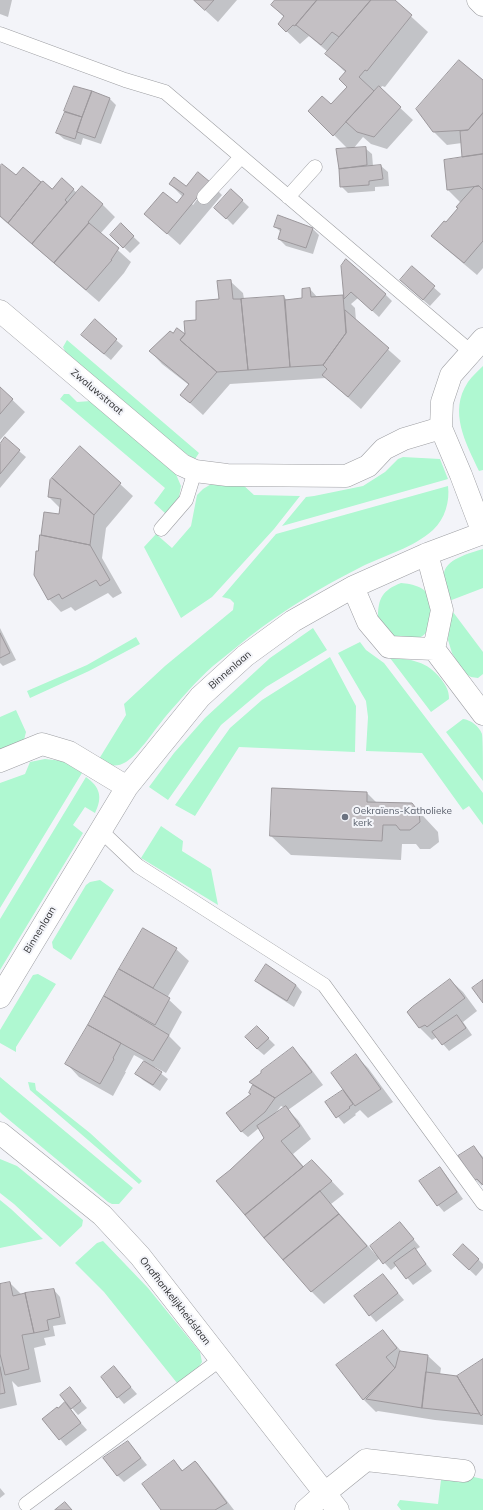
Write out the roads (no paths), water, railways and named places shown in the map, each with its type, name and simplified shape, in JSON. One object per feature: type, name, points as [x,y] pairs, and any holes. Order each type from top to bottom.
[{"type":"street","points":[[478,0],[483,5]]},
{"type":"street","name":"Zwaluwstraat","points":[[0,311],[182,465],[194,471]]},
{"type":"street","name":"Binnenlaan","points":[[0,997],[127,787],[200,697],[245,656],[293,621],[353,586],[427,554],[483,533],[441,428],[442,402],[451,375],[477,346]]},
{"type":"street","points":[[194,471],[227,475],[346,476],[368,466],[384,449],[404,439],[441,428]]},
{"type":"street","points":[[427,554],[442,610],[434,649],[483,714]]},
{"type":"street","points":[[353,586],[368,622],[389,647],[434,649]]},
{"type":"street","points":[[0,761],[42,744],[69,752],[127,787]]},
{"type":"street","name":"Onafhankelijkheidslaan","points":[[0,1133],[102,1215],[140,1256],[338,1510]]},
{"type":"street","points":[[306,1510],[366,1460],[464,1471]]},
{"type":"lane","points":[[0,34],[125,80],[165,92],[288,196],[477,346]]},
{"type":"lane","points":[[204,197],[241,157]]},
{"type":"lane","points":[[288,196],[315,167]]},
{"type":"lane","points":[[161,529],[186,500],[194,471]]},
{"type":"lane","points":[[100,830],[138,866],[324,985],[483,1203]]},
{"type":"lane","points":[[26,1504],[221,1359]]},
{"type":"place","name":"Oekraïens-Katholieke kerk","points":[[345,817]]}]
